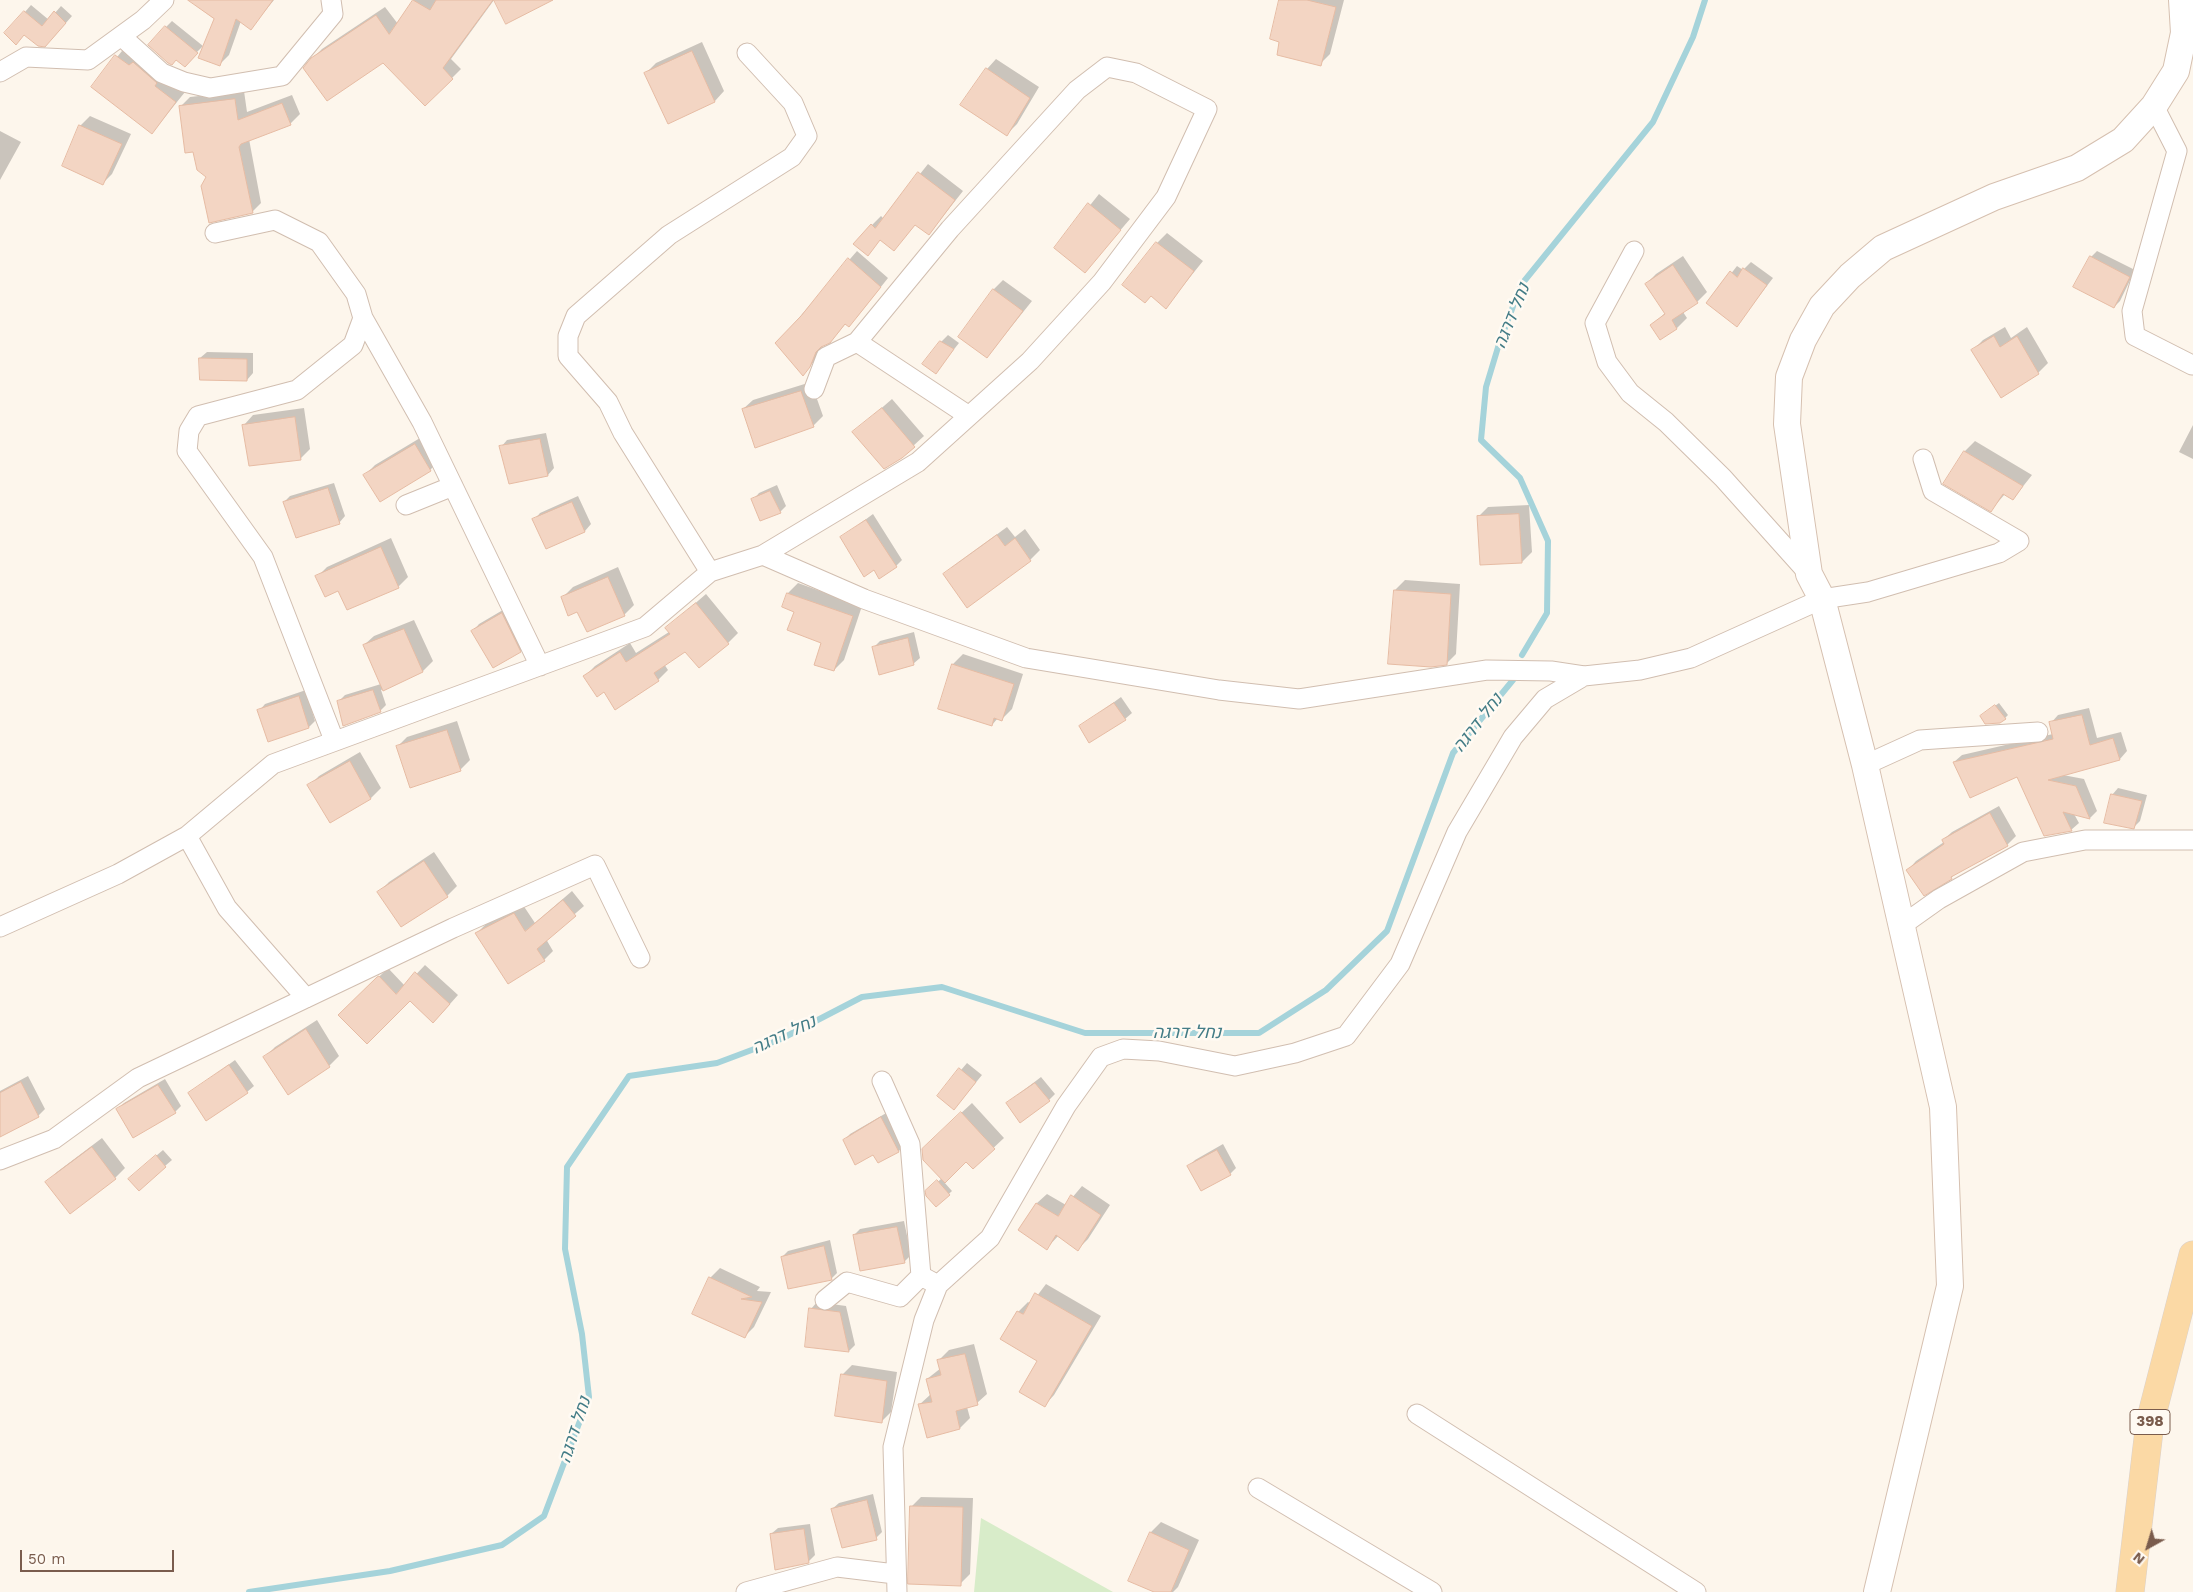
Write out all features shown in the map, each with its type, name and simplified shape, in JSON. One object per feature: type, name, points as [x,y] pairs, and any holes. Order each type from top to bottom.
[{"type":"main road","name":"398","points":[[2130,1592],[2150,1422],[2193,1255]]},
{"type":"street","points":[[143,20],[148,0]]},
{"type":"street","points":[[0,72],[26,57],[88,60],[143,20],[164,0]]},
{"type":"street","points":[[121,36],[162,73],[184,82],[210,88],[282,76],[333,14],[331,0]]},
{"type":"street","points":[[1809,574],[1787,424],[1789,377],[1803,340],[1822,306],[1850,276],[1883,248],[1994,197],[2077,168],[2123,140],[2154,106],[2176,71],[2184,32],[2182,0]]},
{"type":"street","points":[[710,572],[623,434],[608,402],[568,356],[568,336],[576,316],[669,235],[792,158],[807,136],[793,103],[747,53]]},
{"type":"street","points":[[0,927],[118,874],[187,836],[273,764],[645,627],[710,572],[763,555],[918,462],[1030,362],[1102,282],[1166,197],[1207,109],[1136,73],[1107,67],[1077,90],[950,229],[857,342],[826,357],[814,389]]},
{"type":"street","points":[[2154,106],[2177,150],[2132,311],[2135,336],[2192,365]]},
{"type":"street","points":[[215,233],[274,220],[319,242],[356,294],[363,318],[422,422],[540,666]]},
{"type":"street","points":[[1634,251],[1594,323],[1607,362],[1630,393],[1666,422],[1723,478],[1809,574],[1822,599],[1865,765],[1943,1107],[1950,1286],[1877,1592]]},
{"type":"street","points":[[334,740],[263,558],[188,451],[188,432],[198,416],[297,390],[353,345],[363,318]]},
{"type":"street","points":[[857,342],[969,416]]},
{"type":"street","points":[[763,555],[864,599],[1026,658],[1219,690],[1299,699],[1487,670],[1551,671],[1584,676],[1640,670],[1691,658],[1822,599],[1868,592],[1999,553],[2019,541],[1933,491],[1923,459]]},
{"type":"street","points":[[406,505],[453,486]]},
{"type":"street","points":[[746,1592],[837,1566],[896,1583],[892,1447],[924,1320],[938,1285],[990,1238],[1066,1106],[1101,1056],[1123,1049],[1132,1049],[1235,1066],[1294,1053],[1346,1036],[1400,964],[1457,832],[1513,737],[1545,699],[1584,676]]},
{"type":"street","points":[[1865,765],[1920,740],[2038,732]]},
{"type":"street","points":[[187,836],[227,908],[306,998]]},
{"type":"street","points":[[1901,926],[1939,899],[2023,852],[2085,840],[2193,840]]},
{"type":"street","points":[[0,1160],[54,1139],[138,1078],[453,928],[595,865],[640,958]]},
{"type":"street","points":[[824,1300],[846,1282],[900,1297],[921,1276],[910,1144],[882,1081]]},
{"type":"street","points":[[921,1276],[938,1285]]},
{"type":"street","points":[[1417,1414],[1696,1592]]},
{"type":"street","points":[[1258,1488],[1432,1592]]},
{"type":"green space","points":[[981,1518],[1113,1592],[974,1592]]},
{"type":"building","points":[[188,0],[273,0],[251,30],[236,19],[220,66],[198,58],[214,19]]},
{"type":"building","points":[[413,0],[430,10],[436,0],[493,0],[443,68],[453,79],[425,106],[383,63],[327,101],[303,68],[311,58],[376,15],[389,34]]},
{"type":"building","points":[[494,0],[553,0],[506,24]]},
{"type":"building","points":[[1279,0],[1307,0],[1336,7],[1321,66],[1277,55],[1279,42],[1270,39]]},
{"type":"building","points":[[24,11],[42,26],[54,11],[66,23],[45,47],[38,46],[24,35],[16,45],[4,33]]},
{"type":"building","points":[[165,26],[198,53],[185,67],[176,60],[172,65],[168,63],[148,45]]},
{"type":"building","points":[[692,51],[715,102],[668,124],[644,73]]},
{"type":"building","points":[[115,55],[129,65],[133,62],[157,83],[155,86],[176,102],[152,134],[91,87]]},
{"type":"building","points":[[986,68],[1030,98],[1007,136],[960,105]]},
{"type":"building","points":[[235,99],[238,120],[282,103],[291,125],[241,144],[239,147],[253,213],[209,223],[201,186],[206,177],[197,170],[193,152],[185,153],[179,106]]},
{"type":"building","points":[[79,125],[122,144],[103,185],[62,166]]},
{"type":"building","points":[[918,172],[955,200],[929,235],[915,225],[894,251],[880,240],[868,256],[853,244],[871,224],[875,228]]},
{"type":"building","points":[[1088,203],[1121,230],[1085,273],[1054,248]]},
{"type":"building","points":[[1156,242],[1194,271],[1166,309],[1151,296],[1145,303],[1122,285]]},
{"type":"building","points":[[2090,256],[2130,277],[2114,308],[2073,287]]},
{"type":"building","points":[[848,258],[881,287],[849,327],[845,324],[830,343],[821,347],[816,352],[810,367],[803,376],[775,343],[801,316]]},
{"type":"building","points":[[1673,265],[1698,303],[1672,320],[1677,329],[1660,340],[1650,325],[1665,314],[1645,284]]},
{"type":"building","points":[[1743,268],[1767,285],[1737,327],[1706,303],[1730,271],[1737,277]]},
{"type":"building","points":[[993,289],[1023,311],[987,358],[958,337]]},
{"type":"building","points":[[1994,336],[2000,347],[2017,336],[2039,374],[2001,398],[1971,350]]},
{"type":"building","points":[[940,341],[954,349],[936,374],[922,364]]},
{"type":"building","points":[[199,358],[247,359],[247,381],[200,380]]},
{"type":"building","points":[[801,391],[814,427],[755,448],[742,409]]},
{"type":"building","points":[[882,408],[915,447],[884,469],[852,432]]},
{"type":"building","points":[[295,417],[301,460],[249,466],[242,425]]},
{"type":"building","points":[[540,439],[548,476],[509,484],[499,446]]},
{"type":"building","points":[[415,444],[431,471],[380,502],[363,475]]},
{"type":"building","points":[[1964,451],[2023,486],[2013,500],[2003,494],[1991,512],[1943,484]]},
{"type":"building","points":[[328,488],[340,524],[296,538],[283,502]]},
{"type":"building","points":[[770,491],[781,513],[760,521],[751,499]]},
{"type":"building","points":[[572,502],[585,532],[546,549],[532,519]]},
{"type":"building","points":[[1519,514],[1522,563],[1480,565],[1477,516]]},
{"type":"building","points":[[866,520],[897,567],[879,579],[874,570],[864,577],[840,537]]},
{"type":"building","points":[[997,535],[1005,546],[1015,538],[1031,561],[967,608],[943,574]]},
{"type":"building","points":[[381,547],[399,588],[347,610],[338,591],[325,597],[315,576]]},
{"type":"building","points":[[608,577],[625,616],[587,632],[577,612],[568,616],[561,597]]},
{"type":"building","points":[[1394,590],[1451,594],[1447,665],[1431,667],[1388,664]]},
{"type":"building","points":[[787,593],[853,616],[834,671],[814,665],[821,643],[787,630],[794,612],[782,607]]},
{"type":"building","points":[[696,603],[729,644],[699,668],[685,652],[654,673],[659,681],[615,710],[604,692],[597,697],[583,676],[620,652],[626,662],[670,634],[665,628]]},
{"type":"building","points":[[502,613],[521,652],[493,668],[471,631]]},
{"type":"building","points":[[404,629],[423,672],[383,691],[363,645]]},
{"type":"building","points":[[908,638],[914,665],[879,675],[872,647]]},
{"type":"building","points":[[952,664],[1014,684],[1002,721],[994,718],[992,726],[938,709]]},
{"type":"building","points":[[373,690],[381,712],[343,726],[337,701]]},
{"type":"building","points":[[299,696],[309,728],[268,742],[257,710]]},
{"type":"building","points":[[1114,703],[1126,720],[1089,743],[1079,726]]},
{"type":"building","points":[[1995,705],[2006,719],[2000,723],[1985,724],[1980,716]]},
{"type":"building","points":[[2082,715],[2090,745],[2113,738],[2120,760],[2048,780],[2076,786],[2090,819],[2063,812],[2072,831],[2044,836],[2017,777],[1970,798],[1953,762],[2053,739],[2049,722]]},
{"type":"building","points":[[447,730],[461,771],[410,788],[396,746]]},
{"type":"building","points":[[350,761],[371,799],[330,823],[307,785]]},
{"type":"building","points":[[2111,794],[2142,801],[2134,829],[2104,823]]},
{"type":"building","points":[[1990,813],[2008,846],[1951,877],[1952,879],[1924,896],[1906,870],[1944,844],[1942,840]]},
{"type":"building","points":[[424,861],[448,897],[401,927],[377,892]]},
{"type":"building","points":[[563,900],[576,916],[537,949],[545,961],[508,984],[475,933],[514,913],[525,931]]},
{"type":"building","points":[[415,972],[450,1004],[433,1023],[410,1001],[367,1044],[338,1015],[377,977],[379,976],[396,994]]},
{"type":"building","points":[[306,1029],[330,1067],[288,1095],[263,1057]]},
{"type":"building","points":[[229,1065],[248,1093],[206,1121],[188,1093]]},
{"type":"building","points":[[959,1068],[976,1082],[954,1110],[937,1096]]},
{"type":"building","points":[[21,1082],[39,1117],[0,1137],[0,1093]]},
{"type":"building","points":[[1035,1083],[1050,1101],[1020,1123],[1006,1103]]},
{"type":"building","points":[[158,1085],[176,1113],[133,1138],[116,1109]]},
{"type":"building","points":[[961,1112],[995,1149],[973,1169],[966,1162],[945,1183],[923,1160],[922,1149]]},
{"type":"building","points":[[881,1117],[899,1152],[878,1163],[873,1155],[855,1165],[843,1140]]},
{"type":"building","points":[[92,1147],[116,1179],[70,1214],[45,1182]]},
{"type":"building","points":[[1217,1150],[1231,1175],[1201,1191],[1187,1166]]},
{"type":"building","points":[[156,1155],[166,1167],[139,1191],[128,1179]]},
{"type":"building","points":[[937,1180],[950,1195],[936,1207],[926,1196],[925,1191]]},
{"type":"building","points":[[1071,1195],[1101,1215],[1078,1251],[1056,1235],[1047,1250],[1018,1230],[1036,1203],[1058,1216]]},
{"type":"building","points":[[897,1227],[905,1263],[860,1271],[853,1235]]},
{"type":"building","points":[[824,1246],[832,1280],[788,1289],[781,1257]]},
{"type":"building","points":[[709,1277],[752,1297],[741,1299],[762,1302],[745,1338],[692,1314]]},
{"type":"building","points":[[1035,1293],[1092,1326],[1045,1407],[1019,1392],[1037,1361],[1000,1339],[1017,1311],[1023,1314]]},
{"type":"building","points":[[809,1308],[840,1312],[849,1352],[805,1347]]},
{"type":"building","points":[[965,1354],[978,1405],[956,1411],[960,1429],[927,1438],[918,1404],[932,1402],[926,1379],[941,1375],[937,1360]]},
{"type":"building","points":[[841,1374],[887,1381],[882,1423],[835,1416]]},
{"type":"building","points":[[867,1500],[877,1540],[842,1548],[831,1509]]},
{"type":"building","points":[[910,1506],[963,1507],[961,1586],[908,1584]]},
{"type":"building","points":[[804,1529],[809,1563],[775,1570],[770,1534]]},
{"type":"building","points":[[1150,1532],[1189,1550],[1171,1592],[1154,1592],[1128,1581]]},
{"type":"waterway","name":"נחל דרגה","points":[[1522,655],[1547,613],[1548,541],[1520,478],[1481,440],[1486,387],[1499,344],[1521,285],[1653,122],[1693,37],[1705,0]]},
{"type":"waterway","name":"נחל דרגה","points":[[249,1592],[390,1571],[502,1545],[544,1516],[589,1397],[582,1334],[565,1249],[567,1167],[629,1076],[717,1063],[781,1039],[862,997],[942,987],[1085,1033],[1259,1033],[1326,990],[1387,931],[1453,753],[1513,680]]}]
